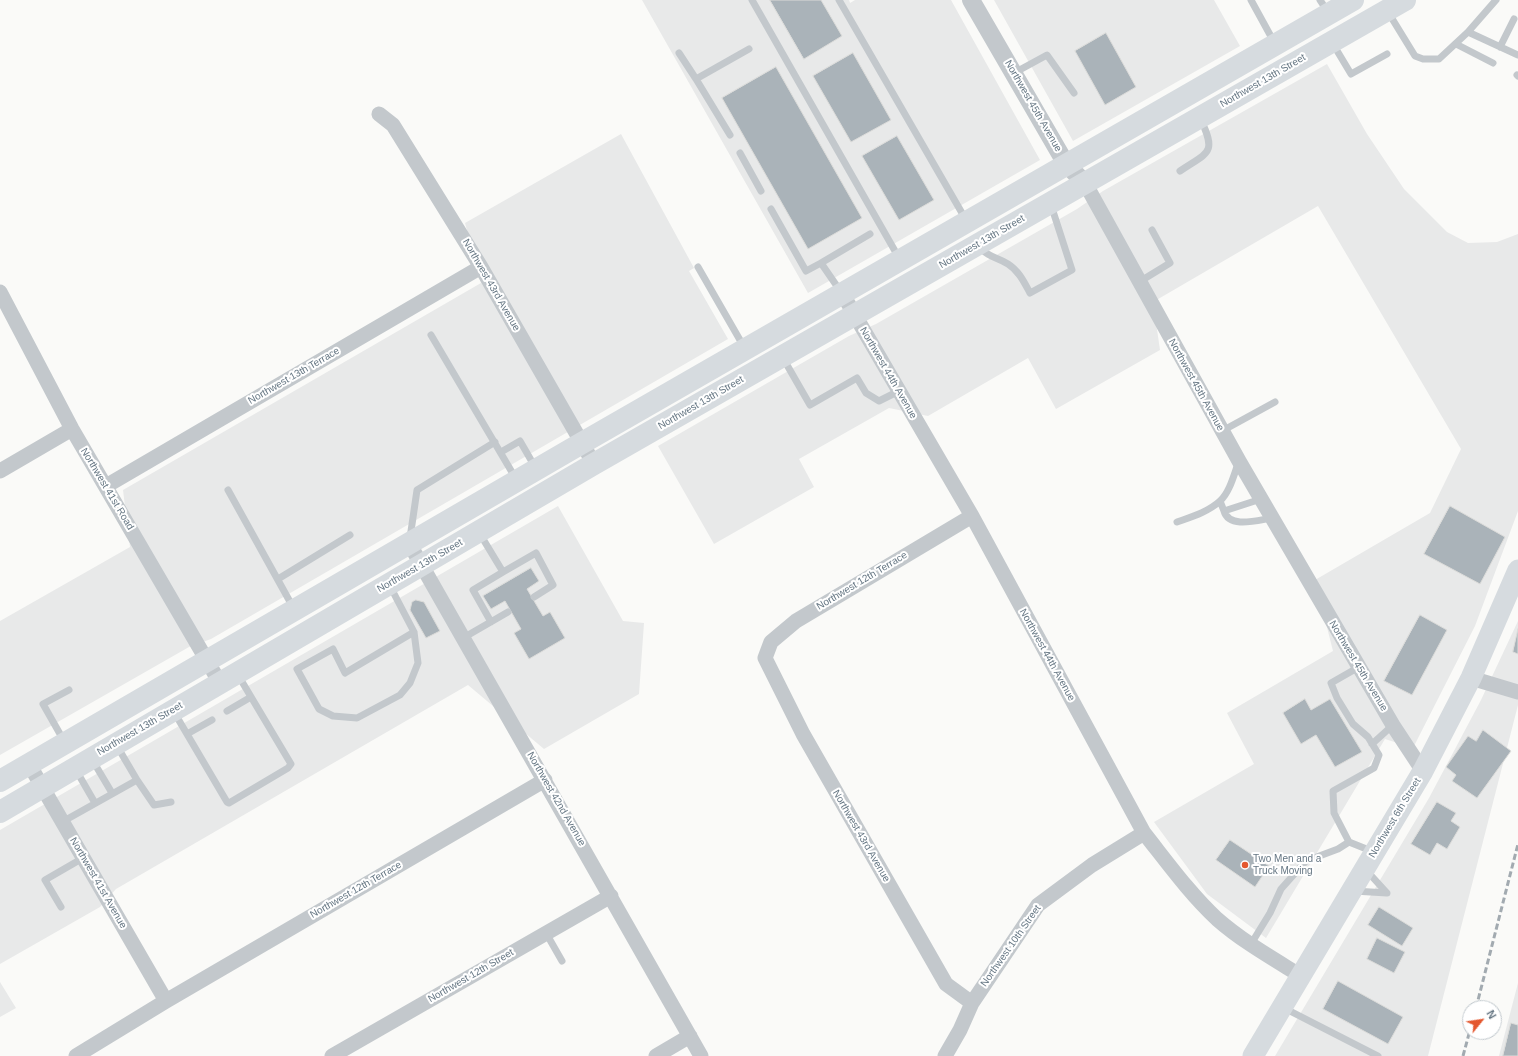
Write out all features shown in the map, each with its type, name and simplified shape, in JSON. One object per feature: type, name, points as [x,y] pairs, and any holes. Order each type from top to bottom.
[{"type":"main road","points":[[0,781],[536,469],[1276,44],[1325,7],[1353,0]]},
{"type":"main road","points":[[1278,73],[1278,63],[1284,55],[1361,9],[1368,0]]},
{"type":"main road","name":"Northwest 13th Street","points":[[0,812],[41,786],[594,464],[1332,42],[1395,3]]},
{"type":"main road","name":"Northwest 6th Street","points":[[1253,1056],[1423,771],[1471,678],[1518,570]]},
{"type":"street","name":"Northwest 45th Avenue","points":[[971,0],[1066,164],[1085,183],[1239,461],[1393,725],[1423,771]]},
{"type":"street","name":"Northwest 43rd Avenue","points":[[379,114],[393,125],[481,267],[594,464]]},
{"type":"street","name":"Northwest 13th Terrace","points":[[106,486],[481,267]]},
{"type":"street","name":"Northwest 41st Road","points":[[0,292],[72,429],[207,661],[228,678]]},
{"type":"street","name":"Northwest 44th Avenue","points":[[842,294],[972,516],[1144,833],[1180,879],[1217,919],[1251,944],[1301,976]]},
{"type":"street","points":[[0,471],[72,429]]},
{"type":"street","name":"Northwest 12th Terrace","points":[[765,658],[771,642],[796,621],[972,516]]},
{"type":"street","name":"Northwest 42nd Avenue","points":[[409,543],[701,1056]]},
{"type":"street","name":"Northwest 43rd Avenue","points":[[765,658],[803,734],[946,984],[972,1003]]},
{"type":"street","points":[[1471,678],[1518,692]]},
{"type":"street","name":"Northwest 41st Avenue","points":[[29,764],[166,1001]]},
{"type":"street","name":"Northwest 12th Terrace","points":[[76,1056],[166,1001],[545,780]]},
{"type":"street","name":"Northwest 10th Street","points":[[945,1056],[960,1030],[972,1003],[1038,905],[1092,865],[1144,833]]},
{"type":"street","name":"Northwest 12th Street","points":[[332,1056],[611,896]]},
{"type":"street","points":[[656,1056],[690,1036]]},
{"type":"lane","points":[[752,0],[900,260]]},
{"type":"lane","points":[[839,0],[967,222]]},
{"type":"lane","points":[[1251,0],[1276,44]]},
{"type":"lane","points":[[1395,3],[1415,56],[1423,59],[1439,59],[1468,32],[1496,0]]},
{"type":"lane","points":[[1500,46],[1514,19]]},
{"type":"lane","points":[[1468,32],[1516,54],[1518,46]]},
{"type":"lane","points":[[1332,42],[1351,74],[1387,54]]},
{"type":"lane","points":[[1456,44],[1493,63]]},
{"type":"lane","points":[[696,79],[749,49]]},
{"type":"lane","points":[[679,53],[730,135]]},
{"type":"lane","points":[[1014,73],[1047,55],[1074,93]]},
{"type":"lane","points":[[1180,170],[1206,153],[1210,146],[1209,136],[1200,117]]},
{"type":"lane","points":[[740,152],[761,191]]},
{"type":"lane","points":[[977,245],[989,257],[1010,265],[1019,274],[1030,293],[1072,270],[1050,203]]},
{"type":"lane","points":[[771,209],[806,271],[870,234]]},
{"type":"lane","points":[[1140,282],[1170,263],[1152,230]]},
{"type":"lane","points":[[821,263],[842,294]]},
{"type":"lane","points":[[698,267],[745,349]]},
{"type":"lane","points":[[431,335],[517,480]]},
{"type":"lane","points":[[782,356],[810,405],[857,378],[866,393],[879,401],[899,391]]},
{"type":"lane","points":[[1222,431],[1275,402]]},
{"type":"lane","points":[[501,452],[520,441],[536,469]]},
{"type":"lane","points":[[409,543],[417,490],[495,442]]},
{"type":"lane","points":[[1177,522],[1198,514],[1220,501],[1230,486],[1239,461]]},
{"type":"lane","points":[[228,490],[295,610]]},
{"type":"lane","points":[[1224,511],[1261,499]]},
{"type":"lane","points":[[1220,501],[1226,516],[1232,521],[1272,518]]},
{"type":"lane","points":[[479,532],[503,572]]},
{"type":"lane","points":[[278,579],[350,535]]},
{"type":"lane","points":[[491,622],[473,590],[536,553],[553,585],[534,597]]},
{"type":"lane","points":[[389,584],[414,632],[418,663],[410,683],[400,695],[357,718],[333,716],[319,709],[297,669],[332,649],[345,673],[414,632]]},
{"type":"lane","points":[[463,638],[508,612]]},
{"type":"lane","points":[[1351,891],[1387,892],[1369,860],[1349,842],[1334,813],[1333,791],[1374,768],[1379,755],[1368,737],[1353,724],[1337,698],[1331,683],[1343,674],[1359,667]]},
{"type":"lane","points":[[173,710],[227,802],[288,768],[291,764],[251,697],[228,678]]},
{"type":"lane","points":[[65,743],[43,704],[68,690]]},
{"type":"lane","points":[[227,711],[251,697]]},
{"type":"lane","points":[[187,734],[212,720]]},
{"type":"lane","points":[[1372,744],[1393,725]]},
{"type":"lane","points":[[115,743],[154,805],[172,802]]},
{"type":"lane","points":[[82,762],[112,793]]},
{"type":"lane","points":[[82,762],[95,803]]},
{"type":"lane","points":[[62,822],[137,780]]},
{"type":"lane","points":[[1251,944],[1270,913],[1281,889],[1306,861],[1338,849],[1349,842]]},
{"type":"lane","points":[[61,907],[45,880],[83,858]]},
{"type":"lane","points":[[546,933],[562,961]]},
{"type":"lane","points":[[1282,1007],[1378,1056]]},
{"type":"shaded area","points":[[642,0],[849,0],[850,3],[855,0],[951,0],[1040,160],[808,293]]},
{"type":"shaded area","points":[[994,0],[1214,0],[1240,46],[1073,141]]},
{"type":"shaded area","points":[[1327,64],[1367,134],[1404,189],[1447,232],[1468,243],[1497,242],[1518,234],[1518,511],[1475,626],[1413,748],[1385,739],[1266,938],[1207,894],[1154,822],[1254,764],[1227,713],[1333,651],[1315,580],[1430,513],[1461,449],[1318,206],[1153,302],[1160,350],[1056,409],[1028,358],[928,416],[889,408],[799,459],[814,487],[714,544],[658,446],[849,336],[876,324],[1077,209],[1103,191]]},
{"type":"shaded area","points":[[621,134],[694,268],[689,271],[728,339],[211,639],[189,647],[0,755],[0,621],[130,547],[123,490],[481,283],[465,223]]},
{"type":"shaded area","points":[[558,506],[623,621],[644,623],[639,694],[544,749],[468,685],[116,889],[100,907],[0,964],[0,830]]},
{"type":"shaded area","points":[[1518,621],[1518,705],[1428,1056],[1275,1056],[1429,798],[1481,700]]},
{"type":"shaded area","points":[[0,982],[16,1008],[0,1017]]},
{"type":"shaded area","points":[[1518,983],[1518,1056],[1499,1056]]},
{"type":"building","points":[[770,0],[821,0],[842,36],[804,59]]},
{"type":"building","points":[[1106,33],[1136,87],[1105,105],[1075,51]]},
{"type":"building","points":[[853,53],[891,120],[851,142],[813,76]]},
{"type":"building","points":[[776,67],[862,218],[808,249],[722,98]]},
{"type":"building","points":[[897,136],[934,200],[899,220],[862,156]]},
{"type":"building","points":[[1450,506],[1505,537],[1480,584],[1424,554]]},
{"type":"building","points":[[531,568],[539,581],[527,589],[543,616],[550,612],[565,638],[529,659],[514,633],[521,629],[505,601],[491,609],[483,596]]},
{"type":"building","points":[[416,600],[424,602],[440,631],[426,638],[410,610],[412,602]]},
{"type":"building","points":[[1420,615],[1447,630],[1412,695],[1384,681]]},
{"type":"building","points":[[1518,629],[1518,654],[1513,652]]},
{"type":"building","points":[[1305,699],[1311,710],[1330,699],[1362,752],[1335,767],[1316,735],[1301,744],[1283,713]]},
{"type":"building","points":[[1483,730],[1511,751],[1477,798],[1452,781],[1456,775],[1446,767],[1468,736],[1476,741]]},
{"type":"building","points":[[1437,802],[1456,813],[1451,821],[1460,827],[1447,849],[1437,843],[1430,855],[1411,844]]},
{"type":"building","points":[[1230,840],[1269,866],[1255,887],[1216,860]]},
{"type":"building","points":[[1379,907],[1413,928],[1402,946],[1368,925]]},
{"type":"building","points":[[1377,938],[1405,952],[1394,973],[1367,959]]},
{"type":"building","points":[[1338,981],[1403,1017],[1388,1044],[1323,1009]]},
{"type":"building","points":[[1511,1023],[1518,1025],[1518,1056],[1503,1056]]},
{"type":"railway","points":[[1478,1000],[1518,844]]},
{"type":"railway","points":[[1463,1056],[1467,1040]]},
{"type":"place","name":"Two Men and a Truck Moving","points":[[1245,865]]}]
